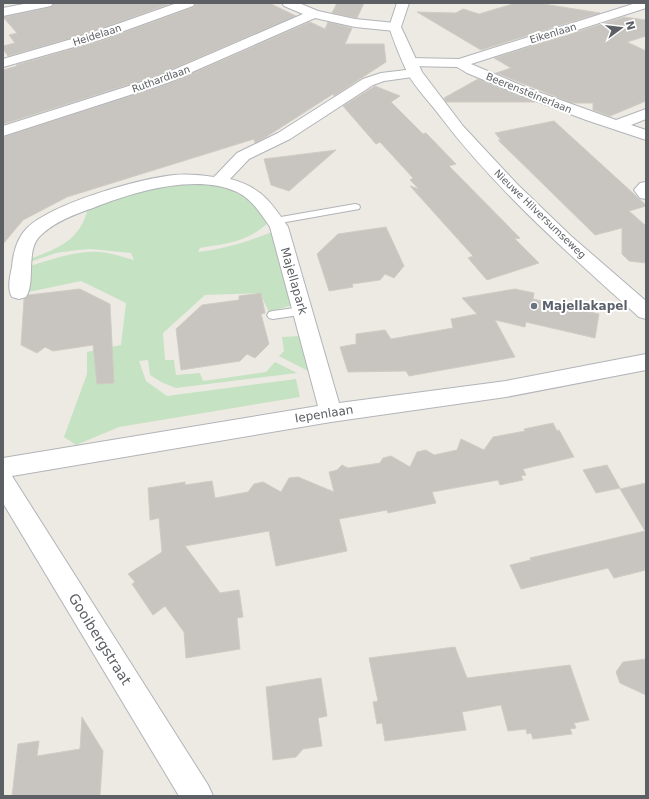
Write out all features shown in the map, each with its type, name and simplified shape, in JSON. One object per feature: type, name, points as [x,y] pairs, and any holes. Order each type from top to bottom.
[{"type":"street","points":[[3,12],[47,3]]},
{"type":"street","name":"Heidelaan","points":[[3,63],[94,37],[189,3]]},
{"type":"street","points":[[288,3],[314,14],[355,23],[395,27],[403,3]]},
{"type":"street","name":"Eikenlaan","points":[[460,62],[646,4]]},
{"type":"street","name":"Ruthardlaan","points":[[3,131],[162,80],[314,14]]},
{"type":"street","name":"Nieuwe Hilversumseweg","points":[[395,27],[413,68],[458,129],[511,188],[565,240],[646,312]]},
{"type":"street","points":[[218,182],[243,156],[284,136],[368,82],[413,68],[460,62]]},
{"type":"street","name":"Beerensteinerlaan","points":[[460,62],[472,70],[591,118],[618,125],[646,135]]},
{"type":"street","points":[[618,125],[646,114]]},
{"type":"street","name":"Majellapark","points":[[19,292],[22,257],[32,233],[58,215],[150,183],[176,180],[218,182],[244,189],[264,204],[279,227],[331,413]]},
{"type":"street","points":[[646,187],[642,190],[646,194]]},
{"type":"street","name":"Iepenlaan","points":[[3,468],[331,413],[506,388],[646,362]]},
{"type":"street","name":"Gooibergstraat","points":[[3,482],[197,796]]},
{"type":"lane","points":[[275,221],[355,207]]},
{"type":"lane","points":[[273,315],[302,311]]},
{"type":"green space","points":[[203,183],[223,188],[240,195],[255,206],[268,223],[252,235],[228,243],[200,248],[198,252],[236,245],[272,232],[293,305],[269,312],[260,293],[205,295],[163,333],[165,360],[174,360],[176,375],[200,373],[203,381],[266,372],[275,362],[297,373],[176,388],[163,383],[150,375],[148,360],[139,361],[146,381],[167,396],[296,379],[300,397],[119,427],[76,445],[64,437],[87,374],[87,352],[121,345],[126,303],[81,281],[24,293],[27,267],[63,256],[91,252],[109,253],[134,260],[131,253],[91,249],[56,253],[27,263],[27,260],[57,248],[65,243],[79,229],[88,208],[125,196],[168,185]]},
{"type":"green space","points":[[301,336],[308,371],[279,356],[284,351],[282,337]]},
{"type":"building","points":[[54,3],[172,3],[89,33],[8,56],[3,49],[3,46],[15,43],[9,35],[17,33],[3,17],[51,7]]},
{"type":"building","points":[[196,3],[269,3],[296,16],[156,76],[3,124],[3,70],[100,41],[194,7]]},
{"type":"building","points":[[337,3],[364,3],[357,18],[332,13]]},
{"type":"building","points":[[516,3],[537,3],[600,13],[481,50],[417,12],[456,13],[463,9],[479,14]]},
{"type":"building","points":[[624,17],[646,20],[646,36],[627,42],[646,51],[646,101],[610,116],[593,110],[593,103],[572,103],[496,73],[511,68],[494,58]]},
{"type":"building","points":[[310,22],[325,29],[328,22],[352,28],[345,44],[384,44],[386,62],[334,96],[333,94],[255,143],[254,139],[67,197],[23,220],[3,244],[3,137],[167,84]]},
{"type":"building","points":[[478,79],[535,102],[446,102],[444,98]]},
{"type":"building","points":[[375,86],[400,96],[391,102],[423,134],[426,133],[456,164],[449,166],[520,238],[515,239],[539,263],[487,280],[468,258],[473,256],[410,186],[419,189],[410,180],[413,178],[380,142],[376,144],[343,106]]},
{"type":"building","points":[[554,121],[646,205],[629,211],[646,226],[646,263],[629,261],[622,254],[622,228],[595,235],[498,140],[501,140],[495,133]]},
{"type":"building","points":[[336,150],[289,191],[271,185],[264,159]]},
{"type":"building","points":[[386,227],[404,266],[394,278],[385,274],[380,280],[352,284],[353,287],[329,291],[317,254],[338,234]]},
{"type":"building","points":[[80,289],[110,304],[114,383],[97,384],[93,345],[53,351],[45,347],[37,353],[21,345],[24,299],[28,295]]},
{"type":"building","points":[[515,289],[534,293],[533,299],[599,314],[595,338],[526,322],[525,327],[495,320],[515,357],[409,376],[406,371],[348,372],[340,347],[356,344],[356,334],[385,330],[391,339],[453,328],[451,319],[477,314],[462,298]]},
{"type":"building","points":[[261,293],[265,313],[261,314],[269,344],[255,358],[247,354],[240,361],[181,370],[176,329],[202,305],[239,300],[239,296]]},
{"type":"building","points":[[553,423],[557,431],[559,430],[574,457],[523,469],[526,475],[521,476],[523,480],[500,485],[498,480],[432,492],[436,503],[388,513],[387,510],[339,519],[347,551],[276,566],[269,531],[185,546],[220,593],[239,590],[243,617],[237,618],[240,649],[186,658],[184,632],[165,606],[153,615],[132,584],[135,582],[128,574],[162,552],[159,518],[150,520],[148,488],[185,482],[185,485],[212,481],[215,498],[248,492],[254,484],[263,482],[281,492],[289,478],[298,477],[334,492],[329,472],[337,470],[342,465],[348,468],[380,463],[383,458],[391,456],[410,467],[417,452],[426,450],[434,455],[457,450],[461,439],[484,450],[493,437],[525,431],[524,429]]},
{"type":"building","points":[[607,465],[620,488],[596,493],[583,470]]},
{"type":"building","points":[[646,483],[646,570],[614,578],[608,568],[521,589],[510,565],[531,560],[530,558],[645,531],[620,489]]},
{"type":"building","points":[[455,647],[467,678],[570,665],[589,720],[574,723],[576,728],[570,729],[572,734],[533,739],[531,733],[527,734],[526,729],[508,731],[501,705],[462,712],[466,730],[385,741],[382,723],[377,724],[373,702],[378,701],[369,658]]},
{"type":"building","points":[[646,659],[646,695],[620,683],[616,672],[623,662]]},
{"type":"building","points":[[321,678],[327,716],[318,718],[322,746],[303,749],[296,757],[273,760],[266,687]]},
{"type":"building","points":[[82,717],[103,751],[100,796],[12,796],[18,744],[39,741],[37,756],[80,749]]},
{"type":"place","name":"Majellakapel","points":[[534,306]]}]
